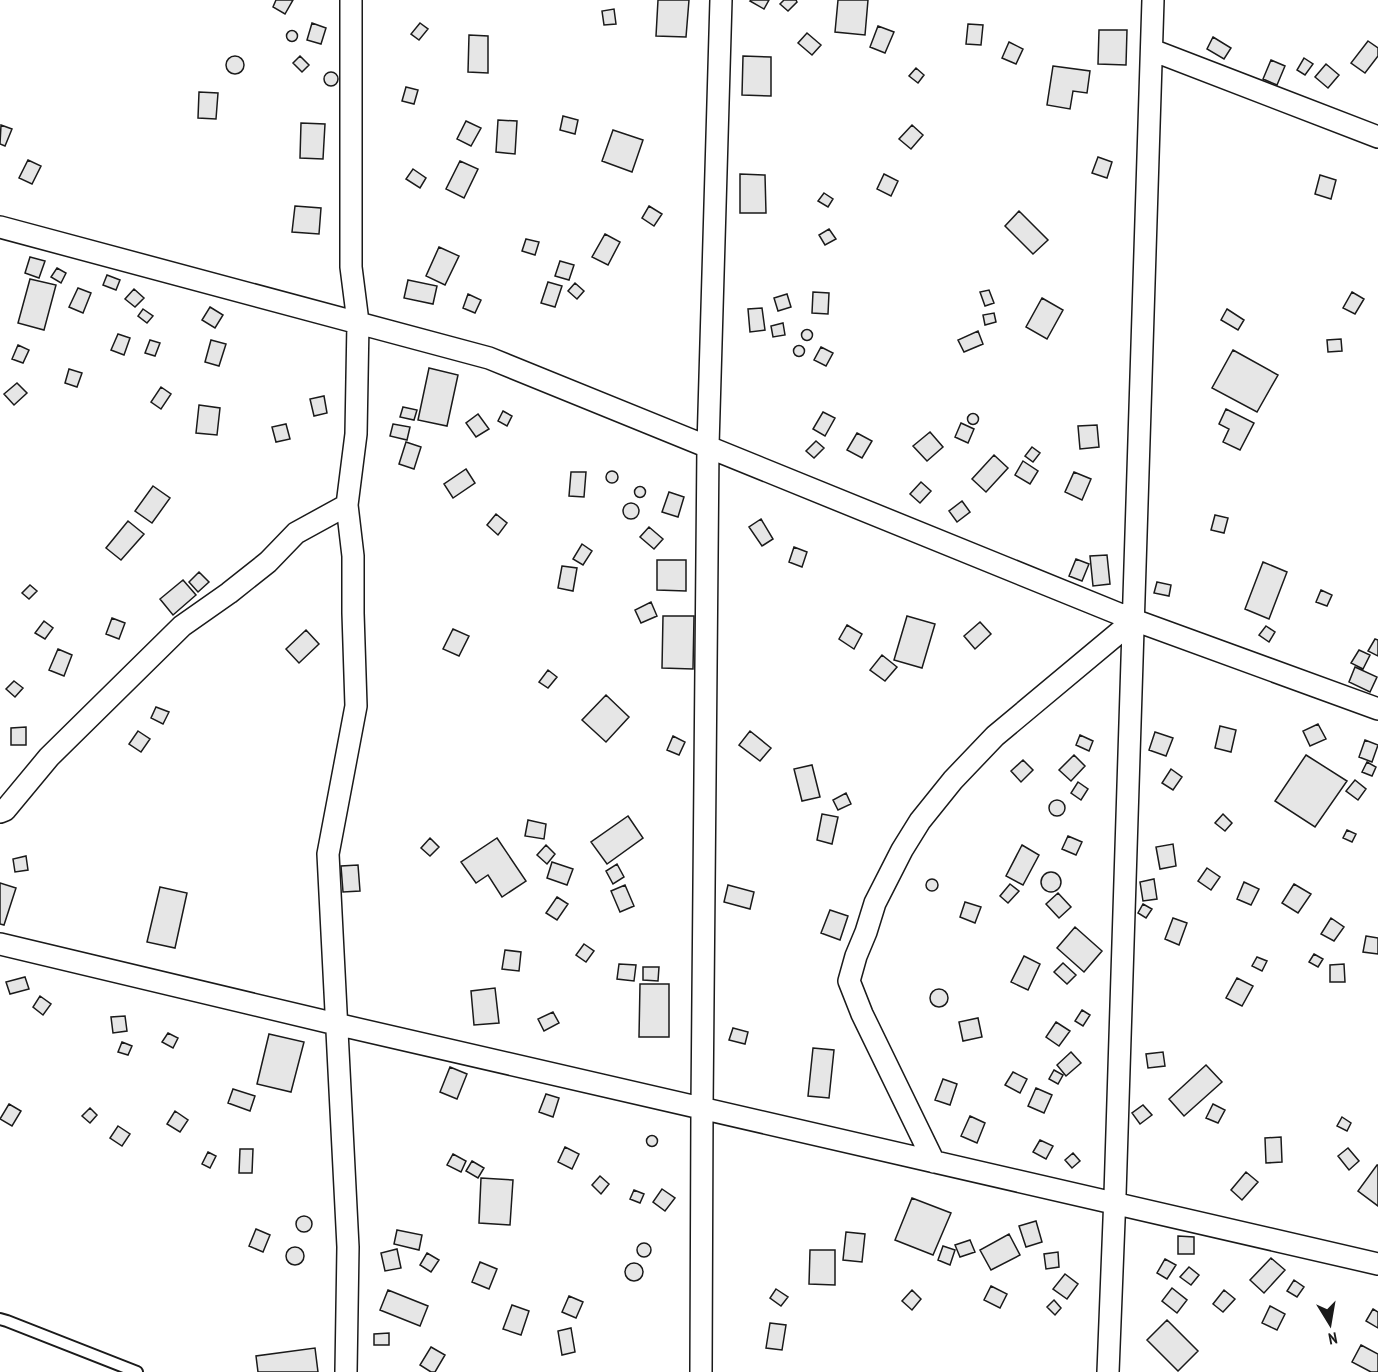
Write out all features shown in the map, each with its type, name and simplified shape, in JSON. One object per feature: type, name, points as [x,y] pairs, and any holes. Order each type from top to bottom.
[{"type":"street","points":[[346,1372],[348,1247],[328,854],[356,706],[353,556],[347,505],[356,434],[358,322],[351,267],[351,0]]},
{"type":"street","points":[[701,1372],[708,446],[721,0]]},
{"type":"street","points":[[1108,1372],[1153,0]]},
{"type":"street","points":[[1152,50],[1378,137]]},
{"type":"street","points":[[0,227],[489,358],[1134,620],[1378,709]]},
{"type":"street","points":[[0,812],[5,810],[50,757],[182,626],[268,562],[296,533],[347,505]]},
{"type":"street","points":[[934,1162],[862,1014],[849,981],[875,903],[902,850],[920,821],[953,780],[995,736],[1134,620]]},
{"type":"street","points":[[0,944],[336,1024],[1378,1264]]},
{"type":"lane","points":[[0,1319],[132,1371]]},
{"type":"building","points":[[276,0],[293,0],[285,14],[273,7]]},
{"type":"building","points":[[658,0],[689,0],[686,37],[656,36]]},
{"type":"building","points":[[751,0],[769,0],[764,9]]},
{"type":"building","points":[[784,0],[796,0],[797,2],[788,11],[780,4]]},
{"type":"building","points":[[838,0],[868,0],[865,35],[835,32]]},
{"type":"building","points":[[614,9],[616,24],[604,25],[602,11]]},
{"type":"building","points":[[312,23],[326,28],[321,44],[307,40]]},
{"type":"building","points":[[420,23],[428,29],[419,40],[411,34]]},
{"type":"building","points":[[968,24],[983,25],[981,45],[966,44]]},
{"type":"building","points":[[878,26],[894,32],[885,53],[870,47]]},
{"type":"building","points":[[292,30],[298,36],[292,42],[286,36]]},
{"type":"building","points":[[1099,30],[1127,30],[1126,65],[1098,64]]},
{"type":"building","points":[[807,33],[821,45],[812,55],[798,43]]},
{"type":"building","points":[[469,35],[488,36],[488,73],[468,72]]},
{"type":"building","points":[[1213,37],[1231,48],[1224,59],[1207,49]]},
{"type":"building","points":[[1368,41],[1378,48],[1378,56],[1365,73],[1351,63]]},
{"type":"building","points":[[1009,42],[1023,49],[1016,64],[1002,58]]},
{"type":"building","points":[[231,56],[239,56],[244,61],[242,72],[231,74],[226,69],[226,61]]},
{"type":"building","points":[[300,56],[309,65],[302,72],[293,63]]},
{"type":"building","points":[[743,56],[771,57],[771,96],[742,95]]},
{"type":"building","points":[[1304,58],[1313,64],[1305,75],[1297,70]]},
{"type":"building","points":[[1271,60],[1285,66],[1277,85],[1263,79]]},
{"type":"building","points":[[1326,64],[1339,75],[1328,88],[1315,77]]},
{"type":"building","points":[[1053,66],[1090,71],[1087,93],[1073,91],[1070,109],[1047,105]]},
{"type":"building","points":[[916,68],[924,75],[918,83],[909,76]]},
{"type":"building","points":[[331,72],[336,74],[338,79],[336,84],[331,86],[326,84],[324,79],[326,74]]},
{"type":"building","points":[[406,87],[418,90],[414,104],[402,101]]},
{"type":"building","points":[[199,92],[218,93],[216,119],[198,118]]},
{"type":"building","points":[[563,116],[578,120],[575,134],[560,130]]},
{"type":"building","points":[[498,120],[517,121],[515,154],[496,152]]},
{"type":"building","points":[[466,121],[481,128],[471,146],[457,139]]},
{"type":"building","points":[[301,123],[325,124],[323,159],[300,158]]},
{"type":"building","points":[[1,125],[12,129],[5,146],[0,144]]},
{"type":"building","points":[[912,125],[923,135],[911,149],[899,139]]},
{"type":"building","points":[[613,130],[643,140],[632,172],[602,161]]},
{"type":"building","points":[[1098,157],[1112,162],[1107,178],[1092,173]]},
{"type":"building","points":[[28,160],[41,166],[32,184],[19,178]]},
{"type":"building","points":[[460,161],[478,169],[464,198],[446,189]]},
{"type":"building","points":[[413,169],[426,178],[420,188],[406,179]]},
{"type":"building","points":[[740,174],[765,175],[766,213],[740,213]]},
{"type":"building","points":[[884,174],[898,181],[891,196],[877,189]]},
{"type":"building","points":[[1320,175],[1336,180],[1331,199],[1315,194]]},
{"type":"building","points":[[824,193],[833,199],[828,207],[818,201]]},
{"type":"building","points":[[295,206],[321,208],[319,234],[292,232]]},
{"type":"building","points":[[649,206],[662,214],[654,226],[642,218]]},
{"type":"building","points":[[1019,211],[1048,240],[1033,254],[1005,226]]},
{"type":"building","points":[[829,229],[836,239],[825,245],[819,235]]},
{"type":"building","points":[[605,234],[620,242],[608,265],[592,257]]},
{"type":"building","points":[[526,239],[539,242],[535,255],[522,251]]},
{"type":"building","points":[[439,247],[459,256],[445,285],[426,276]]},
{"type":"building","points":[[30,257],[45,261],[39,278],[25,273]]},
{"type":"building","points":[[560,261],[574,265],[569,280],[555,276]]},
{"type":"building","points":[[57,268],[66,273],[61,283],[51,277]]},
{"type":"building","points":[[107,275],[120,280],[116,290],[103,285]]},
{"type":"building","points":[[30,279],[56,285],[44,330],[18,323]]},
{"type":"building","points":[[408,280],[437,286],[433,304],[404,298]]},
{"type":"building","points":[[548,282],[562,286],[555,307],[541,303]]},
{"type":"building","points":[[575,283],[584,291],[577,299],[568,291]]},
{"type":"building","points":[[78,288],[91,293],[83,313],[69,307]]},
{"type":"building","points":[[134,289],[144,298],[135,307],[125,299]]},
{"type":"building","points":[[989,290],[994,303],[985,306],[980,292]]},
{"type":"building","points":[[813,292],[829,293],[828,314],[812,313]]},
{"type":"building","points":[[1352,292],[1364,299],[1355,314],[1343,308]]},
{"type":"building","points":[[468,294],[481,300],[475,313],[463,308]]},
{"type":"building","points":[[787,294],[791,307],[778,311],[774,298]]},
{"type":"building","points":[[1042,298],[1063,310],[1047,339],[1026,327]]},
{"type":"building","points":[[210,307],[223,315],[215,328],[202,320]]},
{"type":"building","points":[[762,308],[765,330],[750,332],[748,309]]},
{"type":"building","points":[[143,309],[153,316],[147,323],[138,316]]},
{"type":"building","points":[[1227,309],[1244,320],[1238,330],[1221,320]]},
{"type":"building","points":[[994,313],[996,322],[985,325],[983,315]]},
{"type":"building","points":[[783,323],[785,335],[773,337],[771,326]]},
{"type":"building","points":[[807,330],[811,331],[811,339],[807,340],[803,339],[802,335],[803,331]]},
{"type":"building","points":[[978,331],[983,344],[964,352],[958,340]]},
{"type":"building","points":[[118,334],[130,338],[124,355],[111,350]]},
{"type":"building","points":[[1341,339],[1342,351],[1328,352],[1327,340]]},
{"type":"building","points":[[150,340],[160,343],[155,356],[145,353]]},
{"type":"building","points":[[211,340],[226,344],[219,366],[205,362]]},
{"type":"building","points":[[18,345],[29,350],[23,363],[12,359]]},
{"type":"building","points":[[799,345],[805,351],[799,357],[793,351]]},
{"type":"building","points":[[821,347],[833,353],[826,366],[814,360]]},
{"type":"building","points":[[1233,350],[1278,375],[1257,412],[1212,388]]},
{"type":"building","points":[[429,368],[458,375],[447,426],[418,420]]},
{"type":"building","points":[[69,369],[82,373],[77,387],[65,383]]},
{"type":"building","points":[[17,383],[27,393],[14,405],[4,394]]},
{"type":"building","points":[[161,387],[171,394],[161,409],[151,402]]},
{"type":"building","points":[[324,396],[327,413],[314,416],[310,399]]},
{"type":"building","points":[[199,405],[220,408],[217,435],[196,433]]},
{"type":"building","points":[[403,407],[417,410],[414,420],[400,417]]},
{"type":"building","points":[[1226,409],[1254,423],[1240,450],[1223,442],[1229,429],[1219,424]]},
{"type":"building","points":[[503,411],[512,416],[507,426],[498,421]]},
{"type":"building","points":[[823,412],[835,418],[825,436],[813,429]]},
{"type":"building","points":[[973,413],[979,419],[973,425],[967,419]]},
{"type":"building","points":[[478,414],[489,429],[476,437],[466,423]]},
{"type":"building","points":[[961,423],[974,429],[968,443],[955,437]]},
{"type":"building","points":[[286,424],[290,439],[276,442],[272,427]]},
{"type":"building","points":[[393,424],[410,427],[407,440],[390,436]]},
{"type":"building","points":[[1097,425],[1099,447],[1080,449],[1078,426]]},
{"type":"building","points":[[930,432],[943,447],[927,461],[913,446]]},
{"type":"building","points":[[857,433],[872,441],[862,458],[847,450]]},
{"type":"building","points":[[816,441],[824,448],[814,458],[806,451]]},
{"type":"building","points":[[406,442],[421,447],[414,469],[399,464]]},
{"type":"building","points":[[1032,447],[1040,453],[1033,462],[1025,456]]},
{"type":"building","points":[[994,455],[1008,468],[986,492],[972,479]]},
{"type":"building","points":[[1023,461],[1038,471],[1030,484],[1015,475]]},
{"type":"building","points":[[466,469],[475,483],[453,498],[444,484]]},
{"type":"building","points":[[614,471],[617,472],[617,482],[610,483],[607,482],[606,475],[607,472]]},
{"type":"building","points":[[571,472],[586,472],[584,497],[569,496]]},
{"type":"building","points":[[1074,472],[1091,479],[1082,500],[1065,492]]},
{"type":"building","points":[[921,482],[931,491],[920,503],[910,494]]},
{"type":"building","points":[[153,486],[170,498],[152,523],[135,511]]},
{"type":"building","points":[[640,486],[646,492],[640,498],[634,492]]},
{"type":"building","points":[[669,492],[684,497],[678,517],[662,512]]},
{"type":"building","points":[[962,501],[970,512],[957,522],[949,511]]},
{"type":"building","points":[[631,503],[639,511],[631,519],[623,511]]},
{"type":"building","points":[[496,514],[507,523],[498,535],[487,525]]},
{"type":"building","points":[[1215,515],[1228,518],[1224,533],[1211,530]]},
{"type":"building","points":[[761,519],[773,539],[762,546],[749,527]]},
{"type":"building","points":[[128,521],[144,534],[121,560],[106,548]]},
{"type":"building","points":[[649,527],[663,539],[654,549],[640,537]]},
{"type":"building","points":[[582,544],[592,551],[583,565],[573,559]]},
{"type":"building","points":[[794,547],[807,552],[802,567],[789,562]]},
{"type":"building","points":[[1107,555],[1110,584],[1093,586],[1090,556]]},
{"type":"building","points":[[1076,559],[1089,564],[1082,581],[1069,576]]},
{"type":"building","points":[[657,560],[686,560],[686,591],[657,590]]},
{"type":"building","points":[[1263,562],[1287,572],[1269,619],[1245,609]]},
{"type":"building","points":[[562,566],[577,568],[573,591],[558,588]]},
{"type":"building","points":[[199,572],[209,582],[198,592],[189,582]]},
{"type":"building","points":[[183,580],[196,595],[173,615],[160,599]]},
{"type":"building","points":[[1157,582],[1171,585],[1169,596],[1154,593]]},
{"type":"building","points":[[30,585],[37,591],[29,599],[22,593]]},
{"type":"building","points":[[1321,590],[1332,595],[1327,606],[1316,602]]},
{"type":"building","points":[[651,602],[657,616],[641,623],[635,610]]},
{"type":"building","points":[[663,616],[694,616],[693,669],[662,668]]},
{"type":"building","points":[[907,616],[935,624],[922,668],[894,660]]},
{"type":"building","points":[[112,618],[125,623],[119,639],[106,634]]},
{"type":"building","points":[[44,621],[53,628],[45,639],[35,633]]},
{"type":"building","points":[[980,622],[991,634],[975,649],[964,636]]},
{"type":"building","points":[[847,625],[862,634],[854,649],[839,639]]},
{"type":"building","points":[[1266,626],[1275,632],[1269,642],[1259,635]]},
{"type":"building","points":[[453,629],[469,636],[459,656],[443,649]]},
{"type":"building","points":[[306,630],[319,644],[299,663],[286,649]]},
{"type":"building","points":[[1375,639],[1378,640],[1378,656],[1368,651]]},
{"type":"building","points":[[58,649],[72,655],[64,676],[49,670]]},
{"type":"building","points":[[1359,650],[1370,655],[1363,669],[1351,663]]},
{"type":"building","points":[[882,655],[897,667],[885,681],[870,670]]},
{"type":"building","points":[[1355,667],[1377,677],[1370,692],[1349,682]]},
{"type":"building","points":[[548,670],[557,677],[548,688],[539,682]]},
{"type":"building","points":[[14,681],[23,688],[15,697],[6,689]]},
{"type":"building","points":[[606,695],[629,717],[606,742],[582,720]]},
{"type":"building","points":[[156,707],[169,712],[163,724],[151,718]]},
{"type":"building","points":[[1318,724],[1326,739],[1310,746],[1303,731]]},
{"type":"building","points":[[1220,726],[1236,730],[1231,752],[1215,748]]},
{"type":"building","points":[[26,727],[26,745],[11,745],[11,728]]},
{"type":"building","points":[[138,731],[150,739],[141,752],[129,744]]},
{"type":"building","points":[[750,731],[771,748],[760,761],[739,745]]},
{"type":"building","points":[[1155,732],[1173,738],[1166,756],[1149,750]]},
{"type":"building","points":[[1080,735],[1093,741],[1089,751],[1076,745]]},
{"type":"building","points":[[673,736],[685,742],[679,755],[667,750]]},
{"type":"building","points":[[1365,740],[1378,745],[1372,762],[1359,757]]},
{"type":"building","points":[[1074,755],[1085,766],[1071,781],[1059,770]]},
{"type":"building","points":[[1306,755],[1347,781],[1315,827],[1275,801]]},
{"type":"building","points":[[1023,760],[1033,770],[1021,782],[1011,771]]},
{"type":"building","points":[[1367,762],[1376,767],[1372,776],[1362,772]]},
{"type":"building","points":[[812,765],[820,797],[802,801],[794,769]]},
{"type":"building","points":[[1171,769],[1182,777],[1173,790],[1162,783]]},
{"type":"building","points":[[1355,780],[1366,789],[1358,800],[1346,791]]},
{"type":"building","points":[[1078,782],[1088,789],[1081,800],[1071,793]]},
{"type":"building","points":[[846,793],[851,804],[838,810],[833,800]]},
{"type":"building","points":[[1057,800],[1065,808],[1057,816],[1049,808]]},
{"type":"building","points":[[822,814],[838,817],[832,844],[817,840]]},
{"type":"building","points":[[1223,814],[1232,823],[1225,831],[1215,823]]},
{"type":"building","points":[[628,816],[643,838],[607,864],[591,842]]},
{"type":"building","points":[[528,820],[546,824],[544,839],[525,836]]},
{"type":"building","points":[[1347,830],[1356,834],[1352,842],[1343,838]]},
{"type":"building","points":[[1068,836],[1082,842],[1076,855],[1062,849]]},
{"type":"building","points":[[430,838],[439,847],[430,856],[421,848]]},
{"type":"building","points":[[497,838],[526,881],[502,897],[488,875],[476,883],[461,862]]},
{"type":"building","points":[[1173,844],[1176,866],[1160,869],[1156,847]]},
{"type":"building","points":[[546,845],[555,854],[547,864],[537,855]]},
{"type":"building","points":[[1022,845],[1039,855],[1023,885],[1006,876]]},
{"type":"building","points":[[26,856],[28,870],[15,872],[13,859]]},
{"type":"building","points":[[552,862],[573,869],[567,885],[547,878]]},
{"type":"building","points":[[617,864],[624,877],[613,884],[606,871]]},
{"type":"building","points":[[358,865],[360,891],[343,892],[341,866]]},
{"type":"building","points":[[1207,868],[1220,877],[1211,890],[1198,881]]},
{"type":"building","points":[[1051,872],[1058,875],[1061,882],[1058,889],[1051,892],[1044,889],[1041,882],[1044,875]]},
{"type":"building","points":[[934,879],[938,885],[934,891],[930,891],[926,883]]},
{"type":"building","points":[[1154,879],[1157,899],[1143,901],[1140,882]]},
{"type":"building","points":[[1244,882],[1259,889],[1251,905],[1237,899]]},
{"type":"building","points":[[0,883],[16,888],[4,925],[0,924]]},
{"type":"building","points":[[1010,884],[1019,891],[1008,903],[1000,896]]},
{"type":"building","points":[[1294,884],[1311,894],[1298,913],[1282,903]]},
{"type":"building","points":[[625,885],[634,906],[620,912],[611,891]]},
{"type":"building","points":[[728,885],[754,892],[750,909],[724,902]]},
{"type":"building","points":[[160,887],[187,893],[175,948],[147,942]]},
{"type":"building","points":[[1058,893],[1071,907],[1059,918],[1046,904]]},
{"type":"building","points":[[557,897],[568,904],[557,920],[546,913]]},
{"type":"building","points":[[965,902],[981,907],[975,923],[960,917]]},
{"type":"building","points":[[1143,904],[1152,909],[1146,918],[1138,913]]},
{"type":"building","points":[[830,910],[848,916],[840,940],[821,933]]},
{"type":"building","points":[[1173,918],[1187,923],[1179,945],[1165,939]]},
{"type":"building","points":[[1331,918],[1344,927],[1334,941],[1321,934]]},
{"type":"building","points":[[1075,927],[1102,951],[1084,972],[1057,948]]},
{"type":"building","points":[[1366,936],[1378,938],[1378,954],[1363,952]]},
{"type":"building","points":[[584,944],[594,951],[586,962],[576,955]]},
{"type":"building","points":[[505,950],[521,952],[519,971],[502,969]]},
{"type":"building","points":[[1314,954],[1323,959],[1318,967],[1309,962]]},
{"type":"building","points":[[1024,956],[1040,964],[1028,990],[1011,982]]},
{"type":"building","points":[[1257,957],[1267,961],[1262,971],[1252,966]]},
{"type":"building","points":[[1063,963],[1076,975],[1067,984],[1054,972]]},
{"type":"building","points":[[619,964],[636,965],[634,981],[617,979]]},
{"type":"building","points":[[1344,964],[1345,982],[1330,982],[1330,965]]},
{"type":"building","points":[[643,967],[659,967],[658,981],[643,980]]},
{"type":"building","points":[[25,977],[29,989],[10,994],[6,982]]},
{"type":"building","points":[[1237,978],[1253,986],[1242,1006],[1226,998]]},
{"type":"building","points":[[640,984],[669,984],[669,1037],[639,1037]]},
{"type":"building","points":[[495,988],[499,1023],[474,1025],[471,991]]},
{"type":"building","points":[[939,989],[945,992],[948,998],[945,1004],[939,1007],[933,1004],[930,998],[933,992]]},
{"type":"building","points":[[40,996],[51,1004],[43,1015],[33,1007]]},
{"type":"building","points":[[1082,1010],[1090,1015],[1083,1026],[1075,1021]]},
{"type":"building","points":[[553,1012],[559,1023],[544,1031],[538,1019]]},
{"type":"building","points":[[125,1016],[127,1031],[113,1033],[111,1017]]},
{"type":"building","points":[[978,1018],[982,1037],[963,1041],[959,1022]]},
{"type":"building","points":[[1056,1022],[1070,1031],[1059,1046],[1046,1037]]},
{"type":"building","points":[[733,1028],[748,1032],[745,1044],[729,1040]]},
{"type":"building","points":[[168,1033],[178,1038],[173,1048],[162,1042]]},
{"type":"building","points":[[269,1034],[304,1042],[291,1092],[257,1084]]},
{"type":"building","points":[[122,1042],[132,1046],[128,1055],[118,1052]]},
{"type":"building","points":[[813,1048],[834,1050],[829,1098],[808,1096]]},
{"type":"building","points":[[1071,1052],[1081,1063],[1066,1076],[1057,1065]]},
{"type":"building","points":[[1163,1052],[1165,1066],[1148,1068],[1146,1054]]},
{"type":"building","points":[[1206,1065],[1222,1082],[1184,1116],[1169,1099]]},
{"type":"building","points":[[450,1067],[467,1074],[457,1099],[440,1092]]},
{"type":"building","points":[[1054,1070],[1063,1075],[1058,1084],[1049,1079]]},
{"type":"building","points":[[1013,1072],[1027,1079],[1020,1093],[1005,1085]]},
{"type":"building","points":[[943,1079],[957,1084],[950,1105],[935,1100]]},
{"type":"building","points":[[1036,1088],[1052,1095],[1044,1113],[1028,1106]]},
{"type":"building","points":[[233,1089],[255,1096],[250,1111],[228,1103]]},
{"type":"building","points":[[546,1094],[559,1098],[553,1117],[539,1112]]},
{"type":"building","points":[[9,1104],[21,1111],[12,1126],[0,1119]]},
{"type":"building","points":[[1213,1104],[1225,1110],[1218,1123],[1206,1118]]},
{"type":"building","points":[[1143,1105],[1152,1115],[1140,1124],[1132,1113]]},
{"type":"building","points":[[90,1108],[97,1115],[90,1123],[82,1116]]},
{"type":"building","points":[[175,1111],[188,1120],[180,1132],[167,1124]]},
{"type":"building","points":[[970,1116],[985,1123],[977,1143],[961,1136]]},
{"type":"building","points":[[1342,1117],[1351,1123],[1347,1131],[1337,1126]]},
{"type":"building","points":[[118,1126],[130,1134],[122,1146],[110,1138]]},
{"type":"building","points":[[652,1135],[658,1141],[652,1147],[646,1141]]},
{"type":"building","points":[[1281,1137],[1282,1162],[1266,1163],[1265,1138]]},
{"type":"building","points":[[1040,1140],[1053,1146],[1046,1159],[1033,1152]]},
{"type":"building","points":[[565,1147],[579,1154],[572,1169],[558,1162]]},
{"type":"building","points":[[1348,1148],[1359,1161],[1349,1170],[1338,1156]]},
{"type":"building","points":[[240,1149],[253,1149],[252,1173],[239,1173]]},
{"type":"building","points":[[208,1152],[216,1156],[210,1168],[202,1164]]},
{"type":"building","points":[[1073,1153],[1080,1161],[1072,1168],[1065,1160]]},
{"type":"building","points":[[453,1154],[466,1161],[461,1172],[447,1165]]},
{"type":"building","points":[[472,1161],[484,1168],[478,1178],[466,1171]]},
{"type":"building","points":[[1378,1165],[1378,1206],[1358,1191]]},
{"type":"building","points":[[1246,1172],[1258,1182],[1242,1200],[1231,1190]]},
{"type":"building","points":[[600,1176],[609,1184],[601,1194],[592,1185]]},
{"type":"building","points":[[481,1178],[513,1180],[510,1225],[479,1223]]},
{"type":"building","points":[[662,1189],[675,1198],[665,1211],[653,1202]]},
{"type":"building","points":[[634,1190],[644,1194],[640,1203],[630,1199]]},
{"type":"building","points":[[912,1198],[951,1213],[933,1255],[895,1240]]},
{"type":"building","points":[[304,1216],[312,1224],[304,1232],[296,1224]]},
{"type":"building","points":[[1036,1221],[1042,1242],[1026,1247],[1019,1226]]},
{"type":"building","points":[[256,1229],[270,1235],[263,1252],[249,1246]]},
{"type":"building","points":[[397,1230],[422,1235],[419,1250],[394,1244]]},
{"type":"building","points":[[846,1232],[865,1234],[862,1262],[843,1260]]},
{"type":"building","points":[[1009,1234],[1020,1255],[991,1270],[980,1250]]},
{"type":"building","points":[[1178,1236],[1194,1237],[1194,1254],[1178,1254]]},
{"type":"building","points":[[970,1240],[975,1252],[960,1257],[955,1245]]},
{"type":"building","points":[[644,1243],[649,1245],[651,1250],[649,1255],[644,1257],[639,1255],[637,1250],[639,1245]]},
{"type":"building","points":[[943,1246],[955,1250],[950,1265],[938,1260]]},
{"type":"building","points":[[295,1247],[301,1250],[304,1256],[301,1262],[295,1265],[289,1262],[286,1256],[289,1250]]},
{"type":"building","points":[[397,1249],[401,1268],[385,1271],[381,1253]]},
{"type":"building","points":[[810,1250],[835,1250],[835,1285],[809,1284]]},
{"type":"building","points":[[1058,1252],[1059,1267],[1046,1269],[1044,1254]]},
{"type":"building","points":[[427,1253],[439,1260],[431,1272],[420,1265]]},
{"type":"building","points":[[1271,1258],[1285,1270],[1264,1293],[1250,1280]]},
{"type":"building","points":[[1165,1259],[1176,1265],[1167,1279],[1157,1273]]},
{"type":"building","points":[[480,1262],[497,1269],[489,1289],[472,1282]]},
{"type":"building","points":[[634,1263],[640,1266],[643,1272],[640,1278],[634,1281],[628,1278],[625,1272],[628,1266]]},
{"type":"building","points":[[1189,1267],[1199,1275],[1191,1285],[1180,1277]]},
{"type":"building","points":[[1065,1274],[1078,1284],[1067,1299],[1053,1289]]},
{"type":"building","points":[[1294,1280],[1304,1287],[1297,1297],[1287,1291]]},
{"type":"building","points":[[991,1286],[1007,1294],[1000,1308],[984,1300]]},
{"type":"building","points":[[1172,1288],[1187,1300],[1177,1313],[1162,1301]]},
{"type":"building","points":[[776,1289],[788,1297],[781,1306],[770,1298]]},
{"type":"building","points":[[388,1290],[428,1306],[420,1326],[380,1310]]},
{"type":"building","points":[[912,1290],[921,1299],[912,1310],[902,1301]]},
{"type":"building","points":[[1224,1290],[1235,1299],[1223,1312],[1213,1304]]},
{"type":"building","points":[[569,1296],[583,1302],[576,1318],[562,1312]]},
{"type":"building","points":[[1054,1300],[1061,1308],[1055,1315],[1047,1307]]},
{"type":"building","points":[[512,1305],[529,1311],[521,1335],[503,1329]]},
{"type":"building","points":[[1270,1306],[1285,1314],[1277,1330],[1262,1323]]},
{"type":"building","points":[[1373,1309],[1378,1312],[1378,1328],[1366,1321]]},
{"type":"building","points":[[1167,1320],[1198,1351],[1178,1371],[1147,1340]]},
{"type":"building","points":[[770,1323],[786,1325],[782,1350],[766,1348]]},
{"type":"building","points":[[571,1328],[575,1352],[562,1355],[558,1331]]},
{"type":"building","points":[[389,1333],[389,1345],[374,1345],[374,1334]]},
{"type":"building","points":[[1361,1345],[1378,1354],[1378,1372],[1371,1372],[1352,1362]]},
{"type":"building","points":[[431,1347],[445,1355],[435,1372],[420,1365]]},
{"type":"building","points":[[315,1348],[318,1372],[258,1372],[256,1356]]}]
